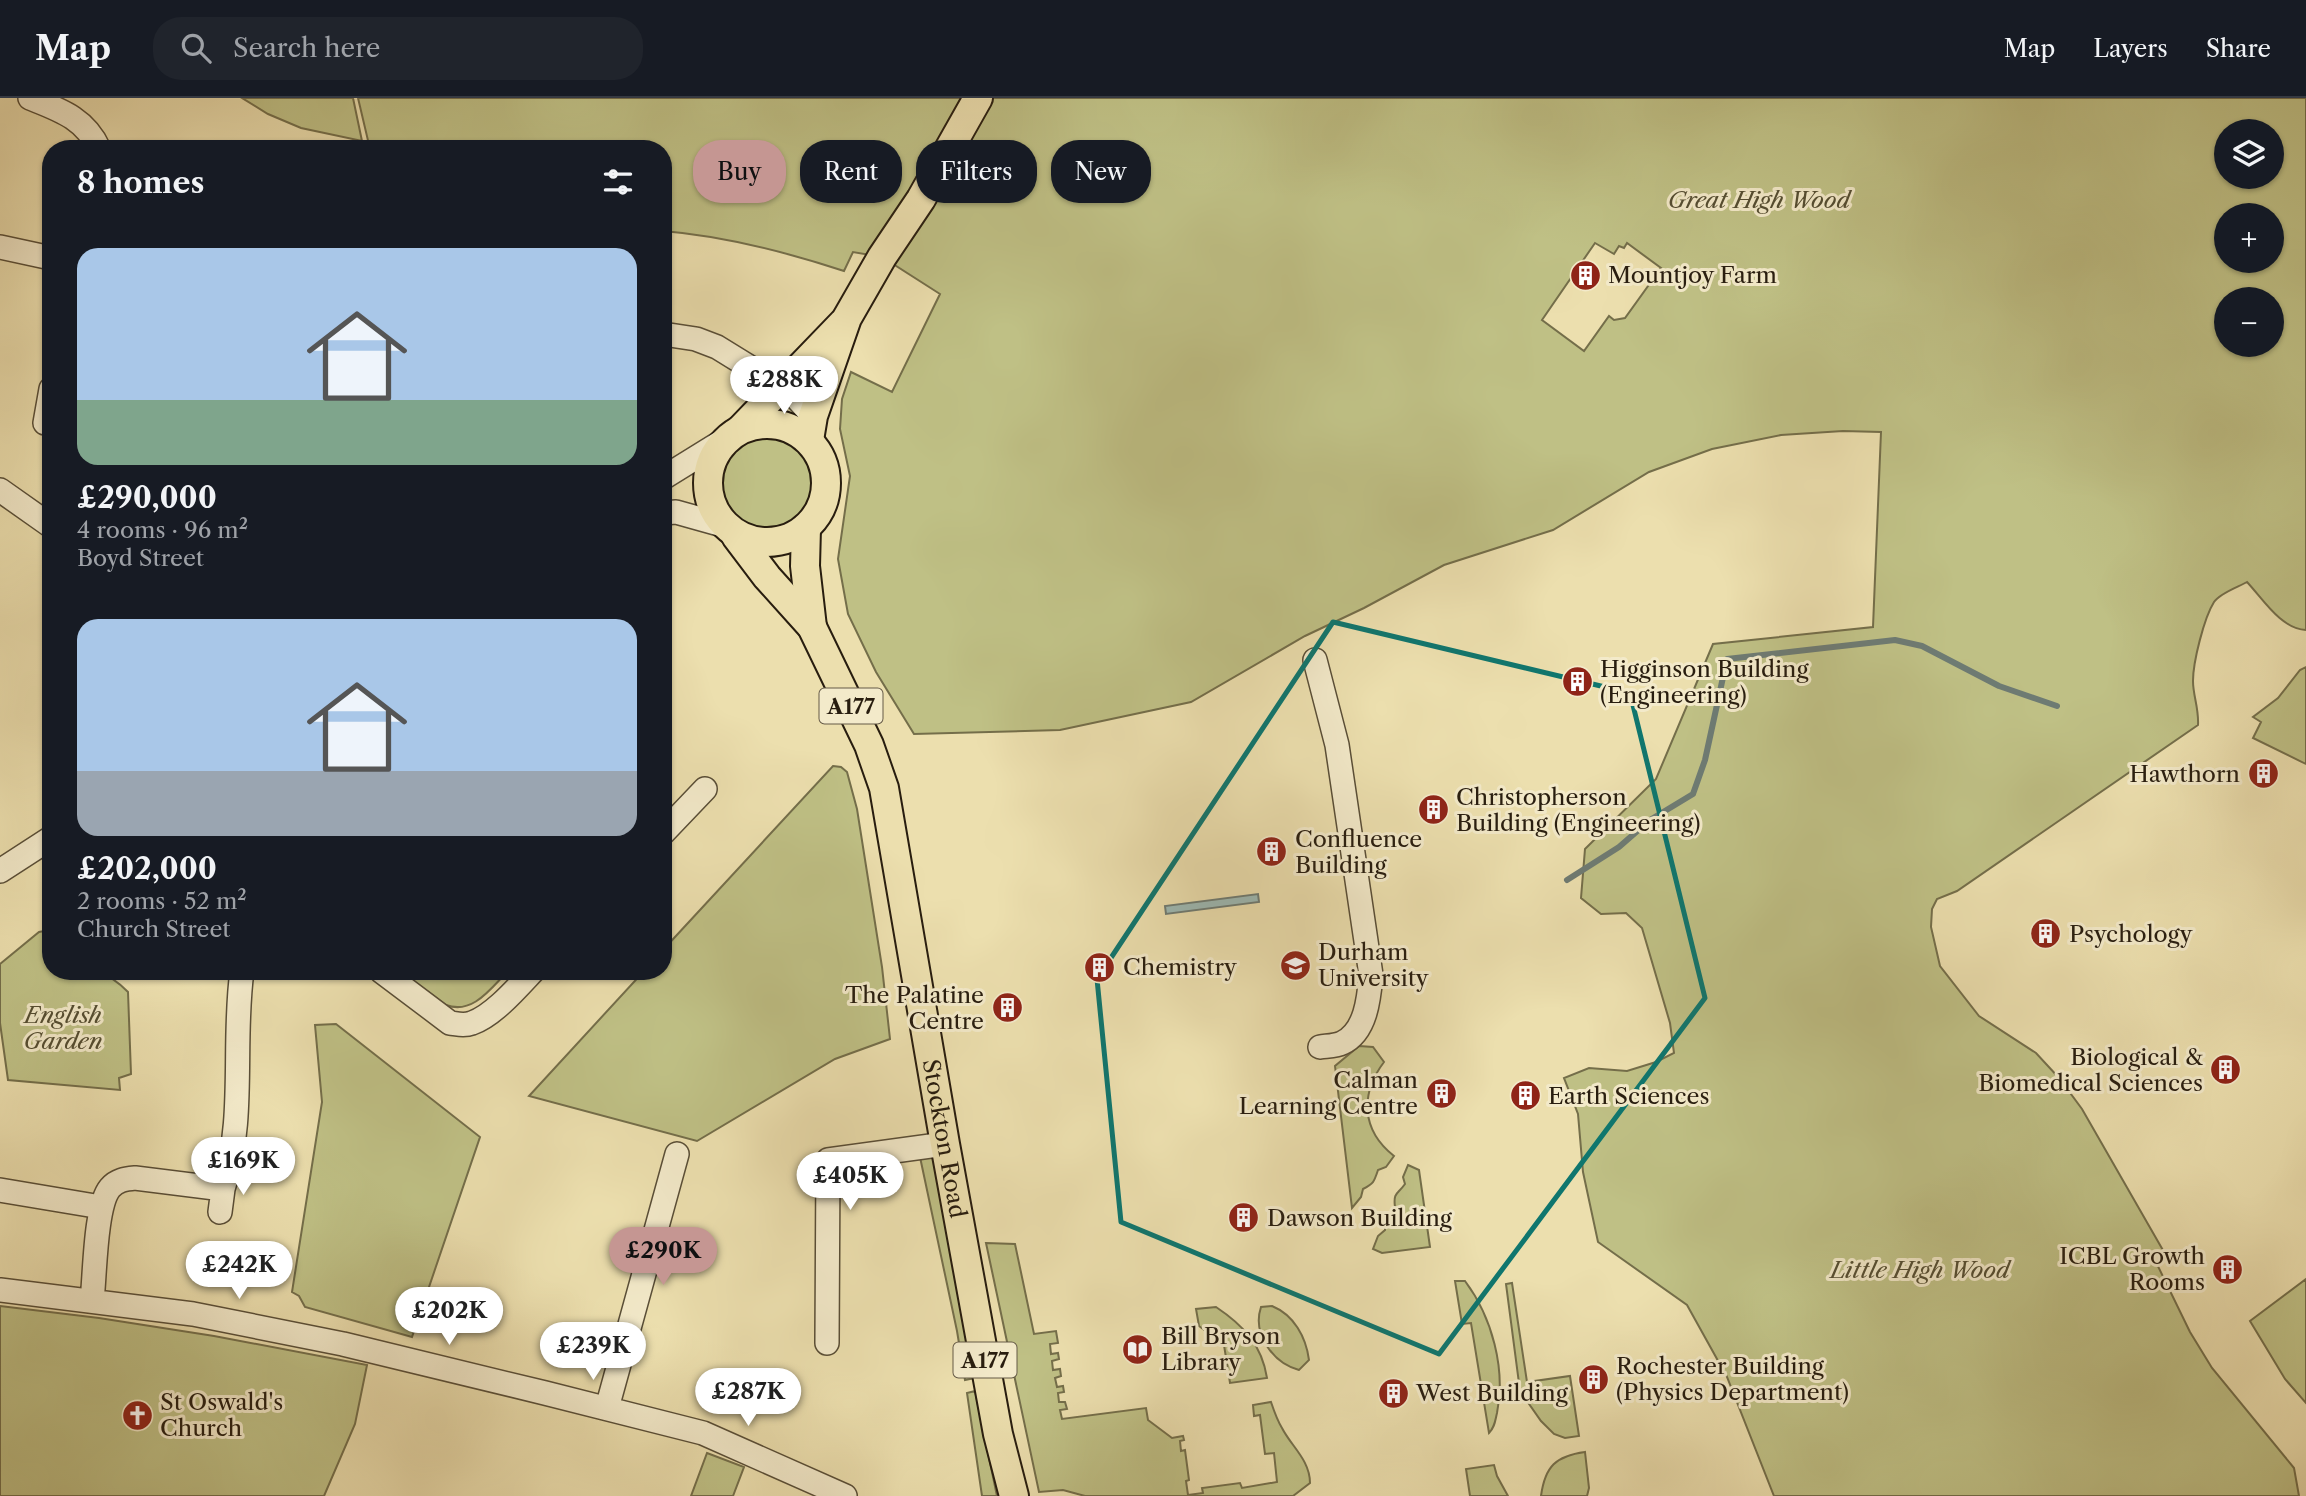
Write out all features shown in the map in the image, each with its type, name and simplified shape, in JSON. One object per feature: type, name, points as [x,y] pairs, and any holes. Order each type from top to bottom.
[{"type":"main road","points":[[848,318],[714,456],[708,475],[709,496],[714,513],[731,531],[755,541],[773,542],[791,538],[806,528],[819,513],[826,494],[826,475],[811,428],[848,318],[882,257],[921,199],[978,98]]},
{"type":"main road","points":[[734,434],[758,424],[776,424],[794,429],[811,428]]},
{"type":"main road","name":"Stockton Road","points":[[806,528],[805,566],[812,627]]},
{"type":"main road","name":"Stockton Road","points":[[731,531],[767,578],[812,627],[869,745],[884,788],[998,1434],[1014,1496]]},
{"type":"street","points":[[30,98],[74,117],[95,140]]},
{"type":"street","points":[[0,247],[42,256]]},
{"type":"street","points":[[672,334],[682,335],[717,347],[793,394],[811,428]]},
{"type":"street","points":[[672,472],[734,434]]},
{"type":"street","points":[[0,490],[42,520]]},
{"type":"street","points":[[672,512],[731,531]]},
{"type":"street","points":[[1315,660],[1337,745],[1371,975],[1369,1001],[1352,1036],[1341,1044],[1320,1047]]},
{"type":"street","points":[[672,824],[705,789]]},
{"type":"street","points":[[0,871],[42,842]]},
{"type":"street","points":[[220,1212],[233,1138],[241,980]]},
{"type":"street","points":[[393,980],[450,1023],[462,1025],[474,1023],[492,1010],[524,980]]},
{"type":"street","points":[[827,1343],[828,1160],[945,1144]]},
{"type":"street","points":[[607,1408],[677,1154]]},
{"type":"street","points":[[92,1301],[101,1206],[111,1187],[121,1180],[135,1178],[223,1189]]},
{"type":"street","points":[[0,1190],[101,1206]]},
{"type":"street","points":[[0,1290],[193,1314],[316,1339],[607,1408],[703,1433],[845,1496]]},
{"type":"highlighted area","points":[[1333,622],[1630,693],[1705,998],[1439,1354],[1121,1222],[1097,979]]},
{"type":"green space","points":[[242,98],[353,98],[362,140],[301,128],[268,114]]},
{"type":"green space","points":[[358,98],[2306,98],[2306,630],[2281,619],[2247,582],[2220,596],[2206,618],[2193,673],[2198,725],[1957,891],[1937,899],[1932,909],[1931,927],[1940,966],[1979,1016],[2036,1053],[2082,1109],[2164,1252],[2153,1256],[2190,1332],[2212,1368],[2294,1468],[2299,1496],[1774,1496],[1727,1377],[1687,1305],[1598,1242],[1583,1172],[1578,1114],[1564,1078],[1589,1068],[1627,1071],[1674,1053],[1670,1023],[1642,928],[1626,913],[1601,914],[1581,898],[1585,849],[1656,779],[1713,644],[1873,627],[1881,432],[1843,431],[1781,435],[1712,449],[1649,472],[1553,530],[1444,565],[1305,636],[1191,702],[1060,730],[914,734],[876,672],[848,614],[838,559],[850,476],[840,429],[842,399],[851,372],[892,392],[940,294],[882,257],[853,252],[844,271],[755,246],[672,232],[672,140],[368,140]],"holes":[[[1595,243],[1614,254],[1619,246],[1624,248],[1627,243],[1661,268],[1625,318],[1614,320],[1609,316],[1584,351],[1542,320]]]},
{"type":"green space","points":[[765,435],[783,439],[799,449],[809,465],[813,483],[809,501],[799,517],[783,527],[765,531],[747,527],[731,517],[721,501],[717,483],[721,465],[731,449],[747,439]]},
{"type":"green space","points":[[2306,667],[2306,764],[2253,738],[2261,722],[2253,717],[2278,698],[2300,670]]},
{"type":"green space","points":[[833,766],[841,767],[847,772],[857,809],[882,967],[890,1039],[835,1059],[697,1141],[529,1096],[636,980],[672,980],[672,940]]},
{"type":"green space","name":"English Garden","points":[[42,931],[42,980],[114,980],[128,992],[131,1074],[119,1078],[120,1090],[8,1080],[0,1023],[0,964]]},
{"type":"green space","points":[[412,980],[499,980],[473,1003],[456,1007],[446,1005]]},
{"type":"green space","points":[[336,1024],[480,1137],[412,1337],[305,1307],[299,1296],[292,1292],[322,1102],[315,1025]]},
{"type":"green space","points":[[1359,1046],[1373,1047],[1384,1062],[1371,1087],[1368,1111],[1375,1135],[1394,1156],[1386,1167],[1378,1170],[1373,1182],[1363,1189],[1361,1197],[1352,1208],[1335,1066]]},
{"type":"green space","points":[[936,1155],[975,1378],[965,1380],[920,1157]]},
{"type":"green space","points":[[1408,1165],[1419,1170],[1430,1247],[1382,1253],[1373,1249],[1378,1236],[1385,1230],[1386,1219],[1395,1207],[1395,1196],[1405,1184],[1403,1177]]},
{"type":"green space","points":[[986,1243],[1015,1244],[1034,1334],[1056,1331],[1058,1343],[1050,1344],[1051,1354],[1058,1353],[1059,1359],[1052,1361],[1053,1370],[1060,1369],[1061,1376],[1055,1378],[1057,1387],[1063,1386],[1064,1392],[1058,1393],[1059,1402],[1065,1402],[1067,1409],[1060,1410],[1062,1419],[1146,1408],[1148,1420],[1172,1438],[1183,1436],[1184,1440],[1180,1441],[1181,1451],[1185,1450],[1188,1495],[1203,1493],[1202,1488],[1240,1483],[1242,1488],[1277,1482],[1274,1453],[1265,1454],[1260,1415],[1254,1416],[1253,1405],[1271,1402],[1280,1425],[1307,1467],[1310,1483],[1293,1496],[1085,1496],[1063,1490],[1039,1492]]},
{"type":"green space","points":[[2306,1279],[2306,1403],[2285,1379],[2250,1321]]},
{"type":"green space","points":[[1455,1281],[1465,1281],[1474,1295],[1495,1344],[1500,1379],[1499,1396],[1495,1424],[1489,1433],[1471,1323],[1462,1324]]},
{"type":"green space","points":[[1512,1283],[1527,1382],[1570,1376],[1579,1436],[1565,1438],[1554,1434],[1541,1421],[1520,1391],[1506,1284]]},
{"type":"green space","points":[[0,1306],[214,1336],[367,1365],[355,1424],[324,1496],[0,1496]]},
{"type":"green space","points":[[1272,1306],[1287,1315],[1302,1335],[1309,1360],[1299,1370],[1273,1354],[1262,1337],[1259,1327],[1261,1307]]},
{"type":"green space","points":[[1216,1307],[1250,1337],[1261,1356],[1267,1378],[1230,1383],[1224,1345],[1199,1326],[1196,1309]]},
{"type":"green space","points":[[975,1391],[997,1496],[982,1496],[967,1393]]},
{"type":"green space","points":[[1585,1452],[1589,1488],[1587,1496],[1541,1496],[1545,1477],[1554,1464],[1566,1456]]},
{"type":"green space","points":[[707,1453],[744,1467],[733,1496],[691,1496]]},
{"type":"green space","points":[[1494,1465],[1508,1496],[1470,1496],[1466,1469]]},
{"type":"water","points":[[1258,894],[1259,902],[1166,914],[1165,906]]},
{"type":"waterway","points":[[1567,880],[1619,847],[1650,820],[1693,794],[1705,760],[1727,659],[1895,640],[1922,646],[1999,686],[2057,706]]},
{"type":"place","name":"Mountjoy Farm","points":[[1585,275]]},
{"type":"place","name":"Higginson Building (Engineering)","points":[[1577,682]]},
{"type":"place","name":"Hawthorn","points":[[2263,774]]},
{"type":"place","name":"Christopherson Building (Engineering)","points":[[1433,810]]},
{"type":"place","name":"Confluence Building","points":[[1272,852]]},
{"type":"place","name":"Psychology","points":[[2046,934]]},
{"type":"place","name":"Durham University","points":[[1295,965]]},
{"type":"place","name":"Chemistry","points":[[1100,967]]},
{"type":"place","name":"The Palatine Centre","points":[[1007,1008]]},
{"type":"place","name":"Biological & Biomedical Sciences","points":[[2226,1070]]},
{"type":"place","name":"Calman Learning Centre","points":[[1441,1093]]},
{"type":"place","name":"Earth Sciences","points":[[1525,1096]]},
{"type":"place","name":"Dawson Building","points":[[1244,1218]]},
{"type":"place","name":"ICBL Growth Rooms","points":[[2228,1269]]},
{"type":"place","name":"Bill Bryson Library","points":[[1138,1349]]},
{"type":"place","name":"Rochester Building (Physics Department)","points":[[1593,1379]]},
{"type":"place","name":"West Building","points":[[1393,1393]]},
{"type":"place","name":"St Oswald's Church","points":[[137,1415]]},
{"type":"park label","name":"Great High Wood","points":[[1759,200]]},
{"type":"park label","name":"Little High Wood","points":[[1920,1270]]}]
